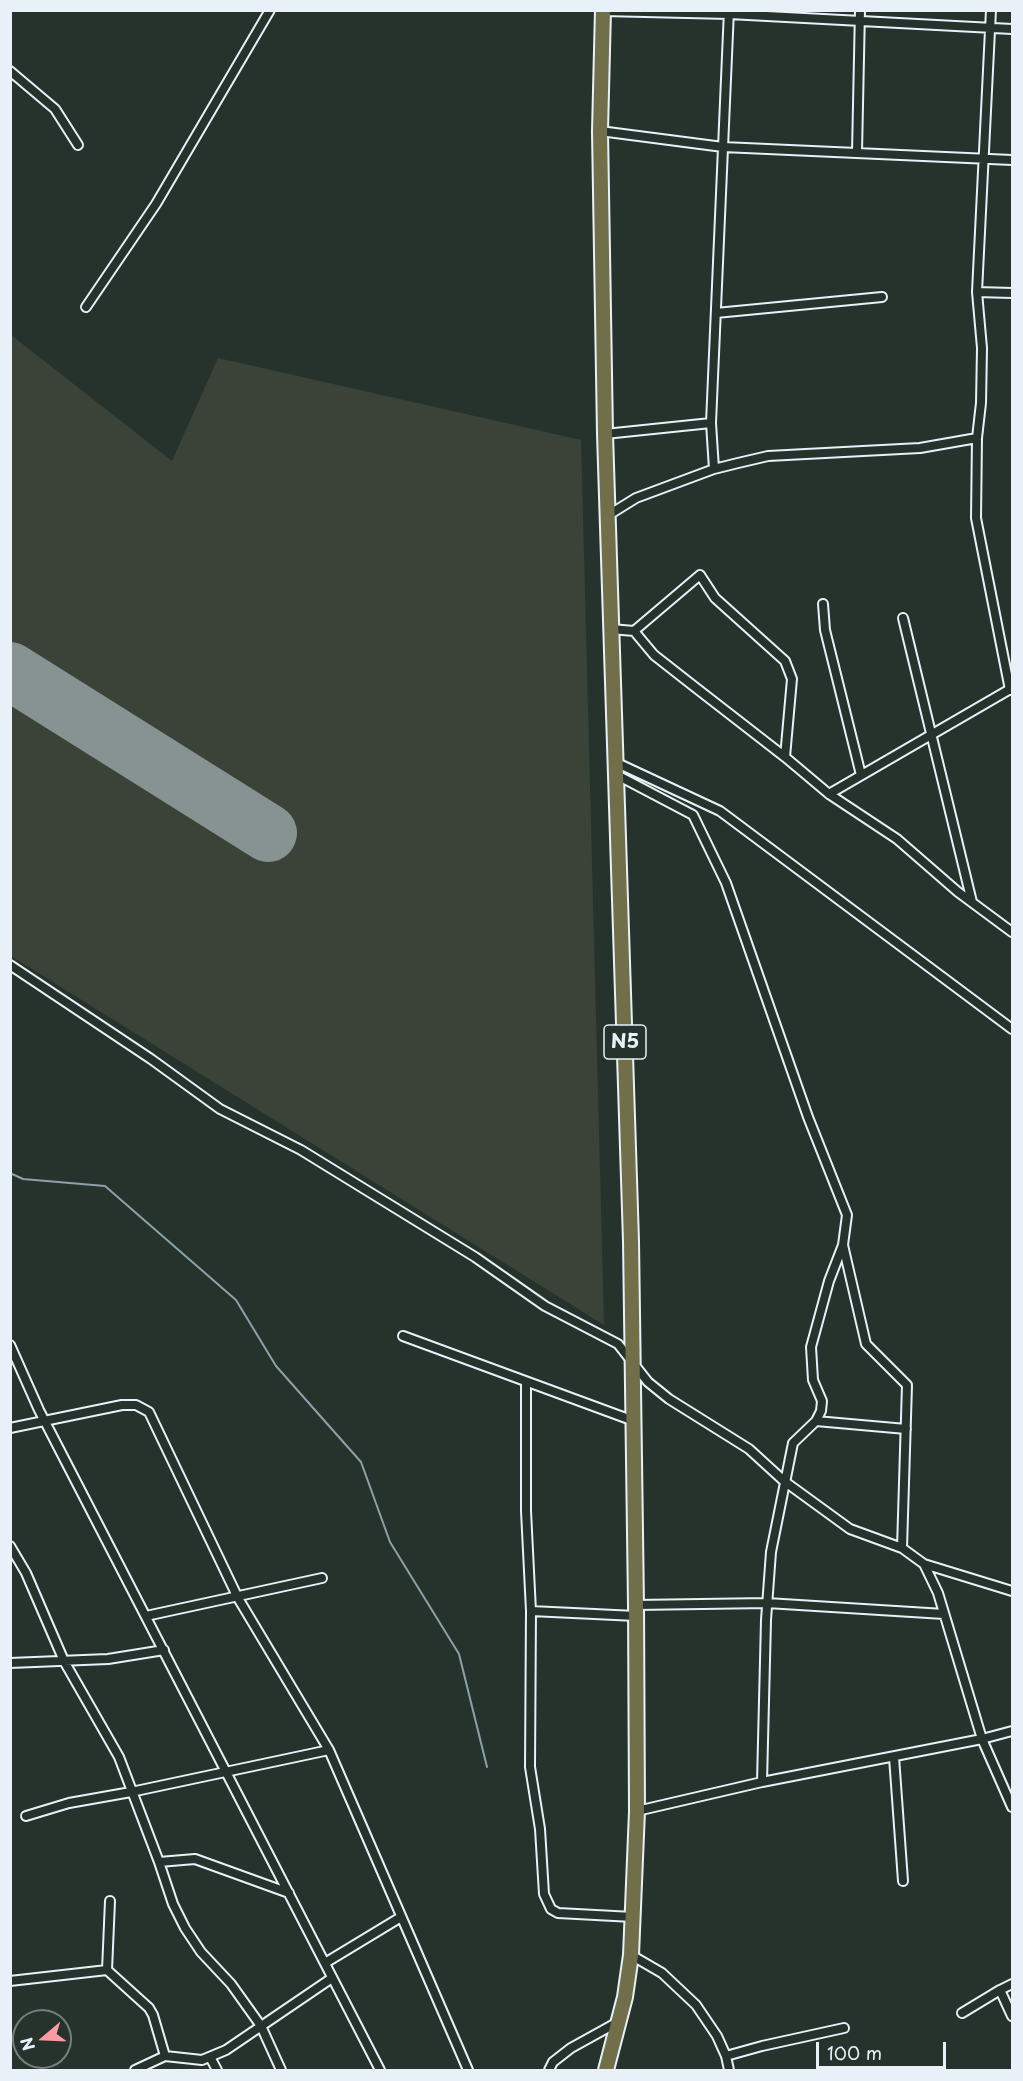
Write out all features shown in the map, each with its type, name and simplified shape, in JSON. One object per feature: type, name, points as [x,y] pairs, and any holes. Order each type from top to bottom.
[{"type":"highway","name":"N5","points":[[603,11],[600,131],[605,434],[634,1367],[636,1611],[636,1811],[631,1955],[619,2022],[606,2070]]},
{"type":"street","points":[[86,307],[156,204],[270,10]]},
{"type":"street","points":[[857,153],[860,10]]},
{"type":"street","points":[[829,794],[1011,689],[976,518],[977,438],[981,403],[982,348],[977,292],[990,10]]},
{"type":"street","points":[[603,11],[729,12],[1012,29]]},
{"type":"street","points":[[714,469],[711,423],[729,12]]},
{"type":"street","points":[[10,71],[55,109],[78,145]]},
{"type":"street","points":[[600,131],[723,147],[1012,160]]},
{"type":"street","points":[[977,292],[1012,293]]},
{"type":"street","points":[[716,313],[882,297]]},
{"type":"street","points":[[605,434],[711,423]]},
{"type":"street","points":[[607,516],[636,498],[714,469],[768,456],[854,450],[888,451],[977,438]]},
{"type":"street","points":[[611,629],[634,630],[699,575],[715,598],[785,661],[792,679],[785,757]]},
{"type":"street","points":[[823,603],[825,630],[861,776]]},
{"type":"street","points":[[903,618],[972,902]]},
{"type":"street","points":[[634,630],[654,655],[829,794],[897,839],[972,902],[1012,932]]},
{"type":"street","points":[[615,768],[720,812],[1012,1029]]},
{"type":"street","points":[[615,768],[693,815],[726,883],[808,1117],[847,1215],[843,1245],[829,1281],[811,1347],[813,1380],[822,1401],[821,1411],[816,1421],[793,1443],[771,1552],[767,1603],[762,1782]]},
{"type":"street","points":[[10,965],[151,1059],[220,1109],[301,1150],[475,1257],[545,1306],[618,1344],[634,1367],[669,1399],[749,1449],[784,1481],[850,1529],[902,1548],[924,1564],[1012,1591]]},
{"type":"street","points":[[843,1245],[866,1344],[907,1385],[902,1548]]},
{"type":"street","points":[[403,1336],[634,1421]]},
{"type":"street","points":[[10,1345],[45,1422],[380,2070]]},
{"type":"street","points":[[526,1383],[526,1511],[531,1611],[530,1767],[540,1829],[546,1903],[558,1913],[633,1917]]},
{"type":"street","points":[[10,1428],[122,1405],[136,1405],[148,1412],[238,1598],[329,1750],[468,2070]]},
{"type":"street","points":[[816,1421],[906,1429]]},
{"type":"street","points":[[10,1546],[26,1573],[64,1661],[119,1756],[173,1904],[185,1928],[201,1952],[231,1984],[261,2026],[281,2070]]},
{"type":"street","points":[[924,1564],[938,1593],[982,1739],[1012,1807]]},
{"type":"street","points":[[146,1616],[238,1598],[322,1578]]},
{"type":"street","points":[[531,1611],[636,1611],[767,1603],[944,1614]]},
{"type":"street","points":[[10,1663],[108,1659],[164,1650]]},
{"type":"street","points":[[636,1811],[762,1782],[982,1739],[1012,1731]]},
{"type":"street","points":[[26,1816],[69,1803],[329,1750]]},
{"type":"street","points":[[894,1756],[903,1881]]},
{"type":"street","points":[[159,1862],[195,1859],[289,1893]]},
{"type":"street","points":[[106,1970],[110,1901]]},
{"type":"street","points":[[325,1963],[401,1917]]},
{"type":"street","points":[[631,1955],[662,1973],[696,2006],[717,2036],[726,2056],[729,2070]]},
{"type":"street","points":[[10,1981],[106,1970],[149,2008],[165,2056]]},
{"type":"street","points":[[135,2070],[165,2056],[202,2060],[226,2050],[332,1978]]},
{"type":"street","points":[[962,2013],[1012,1984]]},
{"type":"street","points":[[1000,1990],[1012,2016]]},
{"type":"street","points":[[549,2070],[553,2062],[571,2048],[619,2022]]},
{"type":"street","points":[[726,2056],[844,2028]]},
{"type":"street","points":[[210,2057],[217,2070]]},
{"type":"shaded area","points":[[11,335],[172,461],[218,358],[581,440],[604,1325],[11,956]]},
{"type":"waterway","points":[[10,1173],[23,1179],[105,1186],[236,1300],[276,1366],[361,1462],[390,1542],[459,1654],[487,1767]]},
{"type":"runway","points":[[10,671],[268,833]]}]
